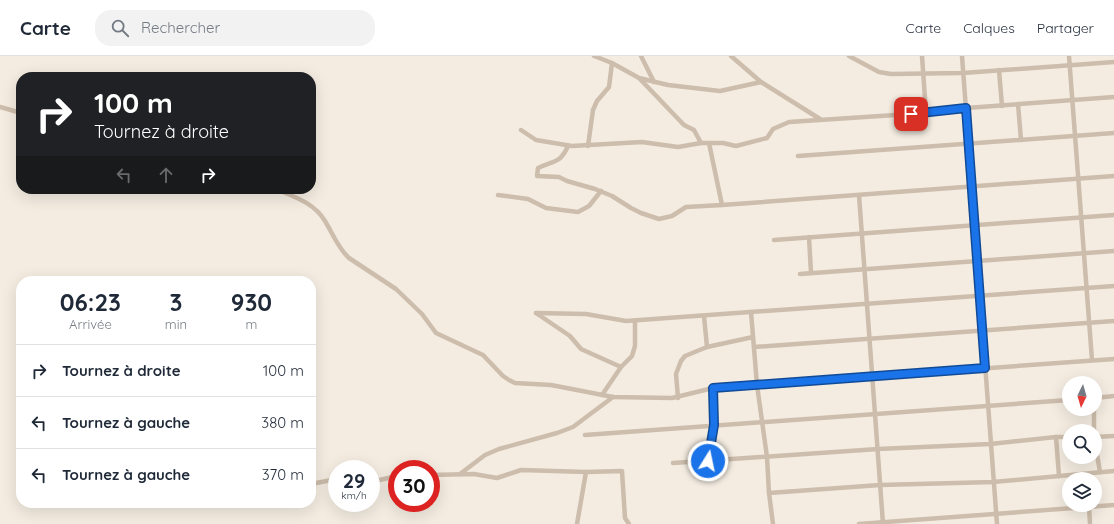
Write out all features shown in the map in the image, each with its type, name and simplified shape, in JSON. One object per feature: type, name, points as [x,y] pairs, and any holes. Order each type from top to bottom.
[{"type":"street","points":[[594,56],[612,63],[639,78],[668,85],[720,91],[761,82]]},
{"type":"street","points":[[641,56],[654,82]]},
{"type":"street","points":[[731,56],[761,82],[821,119]]},
{"type":"street","points":[[849,56],[879,72],[892,74],[963,73],[1114,62]]},
{"type":"street","points":[[922,56],[926,113]]},
{"type":"street","points":[[962,56],[997,524]]},
{"type":"street","points":[[1069,56],[1092,360]]},
{"type":"street","points":[[588,146],[593,110],[597,101],[609,87],[612,63]]},
{"type":"street","points":[[999,70],[1002,106]]},
{"type":"street","points":[[639,78],[684,125],[694,130],[701,143]]},
{"type":"street","points":[[521,130],[536,140],[568,146],[642,142],[678,147],[701,143],[723,142],[736,146],[767,138],[773,129],[789,122],[926,113],[966,108],[1114,97]]},
{"type":"street","points":[[1018,104],[1021,140]]},
{"type":"street","points":[[0,107],[16,112]]},
{"type":"street","points":[[798,156],[1114,133]]},
{"type":"street","points":[[709,143],[722,205]]},
{"type":"street","points":[[568,146],[564,155],[560,159],[538,168],[537,176],[559,177],[567,181],[601,191],[616,198],[631,208],[660,219],[672,216],[686,207],[1114,176]]},
{"type":"street","points":[[498,195],[528,199],[546,208],[574,212],[584,210],[590,206],[601,191]]},
{"type":"street","points":[[288,194],[311,205],[325,221],[343,253],[396,289],[422,314],[436,333],[483,356],[509,380],[515,383],[561,387],[613,397],[662,399],[678,398],[713,388],[1114,359]]},
{"type":"street","points":[[859,195],[883,523]]},
{"type":"street","points":[[774,240],[1114,215]]},
{"type":"street","points":[[809,237],[811,273]]},
{"type":"street","points":[[800,274],[1114,251]]},
{"type":"street","points":[[622,367],[581,349],[570,336],[536,313],[586,314],[626,321],[635,321],[1114,286]]},
{"type":"street","points":[[751,312],[757,385],[767,457],[769,493],[773,524]]},
{"type":"street","points":[[704,316],[707,347]]},
{"type":"street","points":[[602,395],[622,367],[632,356],[635,346],[635,321]]},
{"type":"street","points":[[754,347],[1114,321]]},
{"type":"street","points":[[678,398],[676,374],[681,361],[685,356],[707,347],[753,337]]},
{"type":"street","points":[[708,461],[714,425],[713,388]]},
{"type":"street","points":[[1102,397],[1114,396]]},
{"type":"street","points":[[460,474],[485,455],[499,449],[573,427],[613,397]]},
{"type":"street","points":[[585,435],[1062,400]]},
{"type":"street","points":[[1102,437],[1114,436]]},
{"type":"street","points":[[1056,437],[1059,476]]},
{"type":"street","points":[[673,464],[878,449],[990,444],[1062,437]]},
{"type":"street","points":[[1099,464],[1100,472],[1114,471]]},
{"type":"street","points":[[440,474],[474,474],[497,478],[521,470],[586,472],[622,471],[625,518],[629,524]]},
{"type":"street","points":[[577,524],[586,472]]},
{"type":"street","points":[[769,493],[880,485],[993,482],[1062,476]]},
{"type":"street","points":[[316,483],[328,481]]},
{"type":"street","points":[[1102,506],[1114,505]]},
{"type":"street","points":[[859,524],[1062,509]]},
{"type":"street","points":[[1089,512],[1090,524]]},
{"type":"route","points":[[708,461],[714,425],[713,388],[985,368],[966,108],[911,114]]}]
